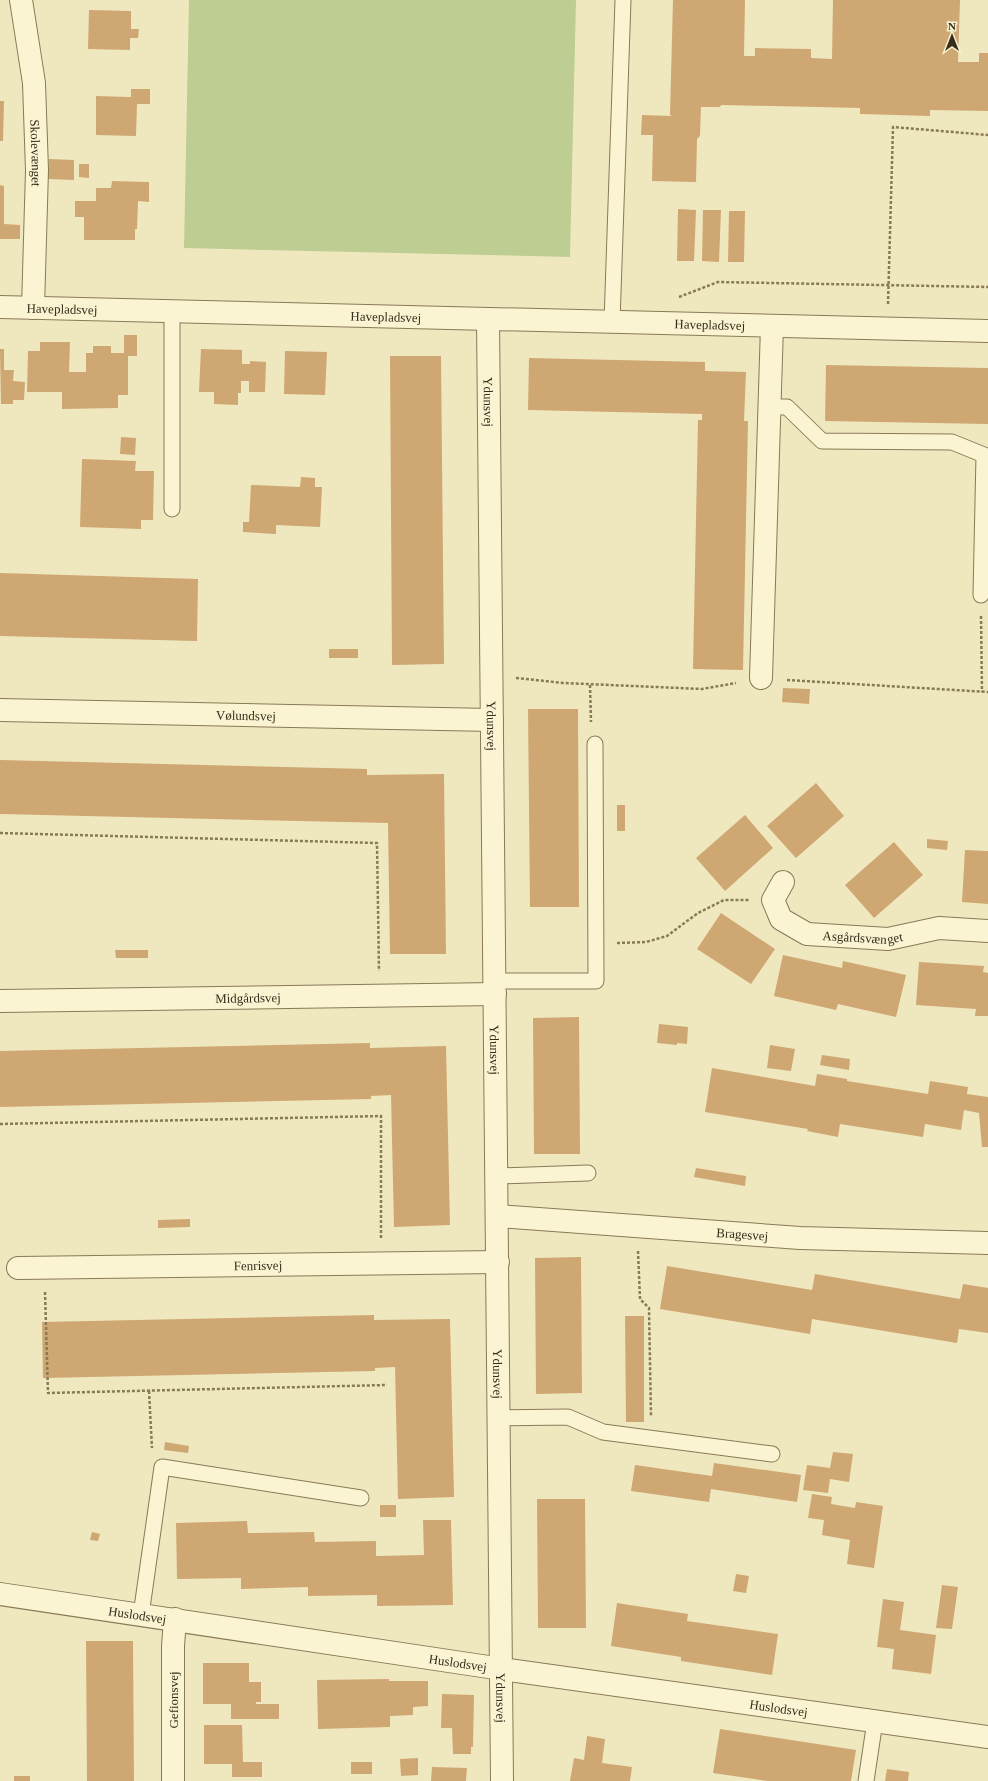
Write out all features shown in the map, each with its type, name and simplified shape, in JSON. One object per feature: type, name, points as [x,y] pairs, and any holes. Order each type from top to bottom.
[{"type":"street","name":"Skolevænget","points":[[21,0],[34,83],[37,170],[33,308]]},
{"type":"street","name":"Havepladsvej","points":[[0,307],[988,331]]},
{"type":"street","name":"Ydunsvej","points":[[488,319],[502,1781]]},
{"type":"street","points":[[761,678],[772,326]]},
{"type":"street","name":"Vølundsvej","points":[[0,710],[492,720]]},
{"type":"street","name":"Asgårdsvænget","points":[[778,891],[781,919],[807,934],[888,939],[939,928],[988,931]]},
{"type":"street","name":"Midgårdsvej","points":[[0,1001],[380,995],[495,988]]},
{"type":"street","name":"Bragesvej","points":[[497,1216],[800,1238],[988,1243]]},
{"type":"street","name":"Fenrisvej","points":[[18,1268],[498,1262]]},
{"type":"street","name":"Huslodsvej","points":[[0,1594],[502,1669],[988,1737]]},
{"type":"street","name":"Gefionsvej","points":[[173,1781],[173,1646],[175,1619]]},
{"type":"lane","points":[[612,322],[624,0]]},
{"type":"lane","points":[[172,311],[172,509]]},
{"type":"lane","points":[[770,407],[787,407],[822,441],[952,442],[984,455],[981,595]]},
{"type":"lane","points":[[495,988],[596,982],[595,744]]},
{"type":"lane","points":[[497,1176],[588,1173]]},
{"type":"lane","points":[[499,1418],[568,1417],[603,1432],[772,1454]]},
{"type":"lane","points":[[141,1614],[162,1467],[362,1498]]},
{"type":"lane","points":[[866,1781],[875,1721]]},
{"type":"path","points":[[888,328],[893,127],[988,135]]},
{"type":"path","points":[[676,298],[718,282],[988,287]]},
{"type":"path","points":[[981,595],[982,692]]},
{"type":"path","points":[[590,685],[591,738],[595,744]]},
{"type":"path","points":[[0,833],[377,843],[380,995]]},
{"type":"path","points":[[595,944],[646,942],[667,936],[698,914],[724,900],[778,891]]},
{"type":"path","points":[[0,1124],[381,1116],[381,1263]]},
{"type":"path","points":[[637,1226],[640,1299],[649,1308],[651,1439]]},
{"type":"path","points":[[44,1268],[48,1393],[387,1385]]},
{"type":"path","points":[[149,1391],[152,1450],[162,1467]]},
{"type":"green space","points":[[189,0],[576,0],[570,257],[184,248]]},
{"type":"building","points":[[673,0],[745,0],[744,56],[755,56],[755,48],[811,49],[811,58],[832,59],[833,0],[960,0],[958,62],[979,62],[979,53],[988,53],[988,111],[930,110],[930,116],[860,114],[860,108],[722,105],[719,107],[701,107],[700,136],[697,139],[696,182],[652,181],[653,135],[641,135],[642,115],[672,116],[670,115]]},
{"type":"building","points":[[89,10],[131,11],[131,29],[139,29],[138,38],[130,38],[130,50],[88,49]]},
{"type":"building","points":[[131,89],[150,89],[150,104],[137,104],[136,136],[96,135],[96,96],[131,97]]},
{"type":"building","points":[[0,101],[4,101],[3,141],[0,141]]},
{"type":"building","points":[[49,159],[74,160],[74,180],[48,179]]},
{"type":"building","points":[[79,164],[89,164],[89,178],[79,177]]},
{"type":"building","points":[[112,181],[149,182],[149,202],[138,201],[135,240],[84,240],[84,217],[75,217],[75,201],[96,201],[96,188],[111,188]]},
{"type":"building","points":[[0,185],[4,186],[4,224],[20,225],[20,239],[0,239]]},
{"type":"building","points":[[678,209],[696,210],[694,261],[677,261]]},
{"type":"building","points":[[703,210],[721,210],[719,262],[702,261]]},
{"type":"building","points":[[729,211],[745,211],[744,262],[728,262]]},
{"type":"building","points":[[124,335],[137,335],[137,356],[128,356],[128,395],[118,395],[118,408],[62,409],[62,392],[27,392],[28,351],[40,351],[40,342],[70,342],[69,372],[86,372],[86,353],[93,353],[93,346],[111,346],[111,353],[124,353]]},
{"type":"building","points":[[0,349],[4,349],[4,370],[14,370],[13,381],[25,382],[24,400],[13,400],[13,404],[1,404]]},
{"type":"building","points":[[201,349],[242,350],[242,364],[250,364],[250,361],[266,362],[265,392],[249,392],[249,381],[241,381],[241,393],[238,393],[238,405],[214,404],[214,392],[199,392]]},
{"type":"building","points":[[285,351],[327,352],[325,395],[284,394]]},
{"type":"building","points":[[390,356],[441,356],[444,664],[392,665]]},
{"type":"building","points":[[529,358],[705,362],[705,371],[746,372],[744,421],[748,421],[743,670],[693,669],[698,420],[702,420],[702,414],[528,410]]},
{"type":"building","points":[[826,365],[988,368],[988,424],[825,421]]},
{"type":"building","points":[[121,437],[136,438],[135,455],[120,454]]},
{"type":"building","points":[[82,459],[136,461],[135,471],[154,471],[153,520],[141,520],[141,529],[80,527]]},
{"type":"building","points":[[301,477],[315,478],[315,487],[322,487],[320,527],[276,525],[276,534],[243,532],[243,522],[249,522],[251,485],[300,487]]},
{"type":"building","points":[[0,573],[198,579],[197,641],[0,636]]},
{"type":"building","points":[[329,649],[358,649],[358,658],[329,658]]},
{"type":"building","points":[[783,688],[810,689],[809,704],[782,702]]},
{"type":"building","points":[[528,709],[578,709],[579,907],[530,907]]},
{"type":"building","points":[[0,760],[367,769],[367,775],[444,774],[446,954],[390,954],[388,823],[0,814]]},
{"type":"building","points":[[816,783],[844,816],[796,858],[767,826]]},
{"type":"building","points":[[617,805],[625,805],[625,831],[617,831]]},
{"type":"building","points":[[745,815],[773,848],[725,891],[696,858]]},
{"type":"building","points":[[927,839],[948,841],[947,850],[927,848]]},
{"type":"building","points":[[894,842],[923,875],[874,918],[845,885]]},
{"type":"building","points":[[965,850],[988,851],[988,904],[962,902]]},
{"type":"building","points":[[721,913],[775,949],[751,984],[697,949]]},
{"type":"building","points":[[115,950],[148,950],[148,958],[116,958]]},
{"type":"building","points":[[783,955],[842,968],[843,961],[906,975],[896,1017],[838,1004],[836,1010],[774,996]]},
{"type":"building","points":[[919,962],[984,966],[983,972],[988,973],[988,1016],[975,1016],[976,1009],[916,1005]]},
{"type":"building","points":[[579,1017],[580,1154],[534,1154],[533,1018]]},
{"type":"building","points":[[659,1024],[688,1027],[687,1044],[677,1043],[677,1045],[657,1043]]},
{"type":"building","points":[[370,1043],[370,1048],[446,1046],[450,1225],[394,1227],[391,1095],[371,1096],[371,1099],[0,1107],[0,1051]]},
{"type":"building","points":[[770,1045],[795,1049],[791,1071],[767,1068]]},
{"type":"building","points":[[822,1055],[850,1059],[849,1070],[820,1065]]},
{"type":"building","points":[[712,1068],[815,1086],[817,1074],[847,1079],[847,1081],[928,1094],[930,1081],[968,1087],[967,1094],[988,1097],[988,1147],[982,1147],[979,1113],[964,1110],[961,1130],[925,1124],[923,1137],[840,1124],[838,1137],[807,1131],[808,1129],[705,1112]]},
{"type":"building","points":[[696,1168],[746,1176],[745,1186],[694,1177]]},
{"type":"building","points":[[190,1219],[190,1227],[158,1228],[158,1220]]},
{"type":"building","points":[[581,1257],[582,1393],[536,1394],[535,1258]]},
{"type":"building","points":[[667,1266],[812,1290],[815,1274],[960,1299],[963,1284],[988,1288],[988,1333],[959,1329],[957,1343],[812,1319],[810,1334],[660,1309]]},
{"type":"building","points":[[374,1315],[374,1320],[450,1319],[454,1497],[398,1499],[395,1367],[375,1368],[375,1371],[43,1378],[42,1322]]},
{"type":"building","points":[[625,1316],[644,1316],[644,1422],[626,1422]]},
{"type":"building","points":[[165,1442],[189,1446],[188,1453],[164,1450]]},
{"type":"building","points":[[833,1452],[853,1454],[849,1482],[830,1479],[828,1493],[803,1490],[807,1465],[830,1468]]},
{"type":"building","points":[[714,1463],[801,1475],[797,1502],[711,1489],[709,1502],[631,1491],[635,1465],[712,1476]]},
{"type":"building","points":[[812,1494],[832,1497],[831,1504],[855,1508],[856,1502],[883,1506],[874,1568],[847,1564],[850,1540],[822,1535],[824,1520],[808,1518]]},
{"type":"building","points":[[537,1499],[585,1499],[586,1628],[538,1628]]},
{"type":"building","points":[[380,1505],[396,1505],[396,1517],[380,1517]]},
{"type":"building","points":[[423,1520],[451,1520],[453,1605],[377,1606],[377,1595],[308,1596],[308,1587],[241,1589],[241,1578],[177,1579],[176,1523],[247,1521],[248,1533],[314,1532],[315,1542],[376,1541],[376,1556],[424,1555]]},
{"type":"building","points":[[92,1532],[100,1534],[98,1541],[90,1540]]},
{"type":"building","points":[[736,1574],[749,1576],[746,1593],[733,1591]]},
{"type":"building","points":[[942,1585],[958,1587],[952,1629],[936,1628]]},
{"type":"building","points":[[883,1599],[904,1602],[900,1630],[936,1635],[931,1674],[892,1669],[894,1649],[877,1647]]},
{"type":"building","points":[[617,1603],[688,1614],[687,1621],[778,1634],[772,1675],[681,1661],[681,1657],[611,1646]]},
{"type":"building","points":[[86,1641],[133,1641],[134,1781],[87,1781]]},
{"type":"building","points":[[203,1663],[249,1663],[249,1682],[261,1682],[261,1702],[256,1702],[256,1704],[279,1704],[279,1719],[231,1719],[231,1704],[203,1704]]},
{"type":"building","points":[[389,1679],[389,1681],[428,1681],[428,1706],[413,1707],[413,1715],[390,1716],[390,1727],[318,1729],[317,1680]]},
{"type":"building","points":[[442,1694],[474,1695],[473,1747],[471,1747],[471,1754],[453,1754],[452,1728],[441,1728]]},
{"type":"building","points":[[204,1725],[242,1725],[243,1762],[262,1762],[262,1777],[232,1777],[232,1764],[204,1764]]},
{"type":"building","points":[[720,1729],[856,1750],[851,1781],[768,1781],[713,1773]]},
{"type":"building","points":[[587,1736],[605,1739],[602,1763],[632,1767],[630,1781],[570,1781],[574,1758],[584,1760]]},
{"type":"building","points":[[418,1758],[418,1775],[401,1776],[400,1759]]},
{"type":"building","points":[[351,1762],[372,1762],[372,1774],[351,1774]]},
{"type":"building","points":[[432,1767],[467,1768],[466,1781],[431,1781]]},
{"type":"building","points":[[887,1769],[909,1772],[908,1781],[885,1781]]},
{"type":"building","points":[[14,1776],[30,1776],[30,1781],[14,1781]]}]
